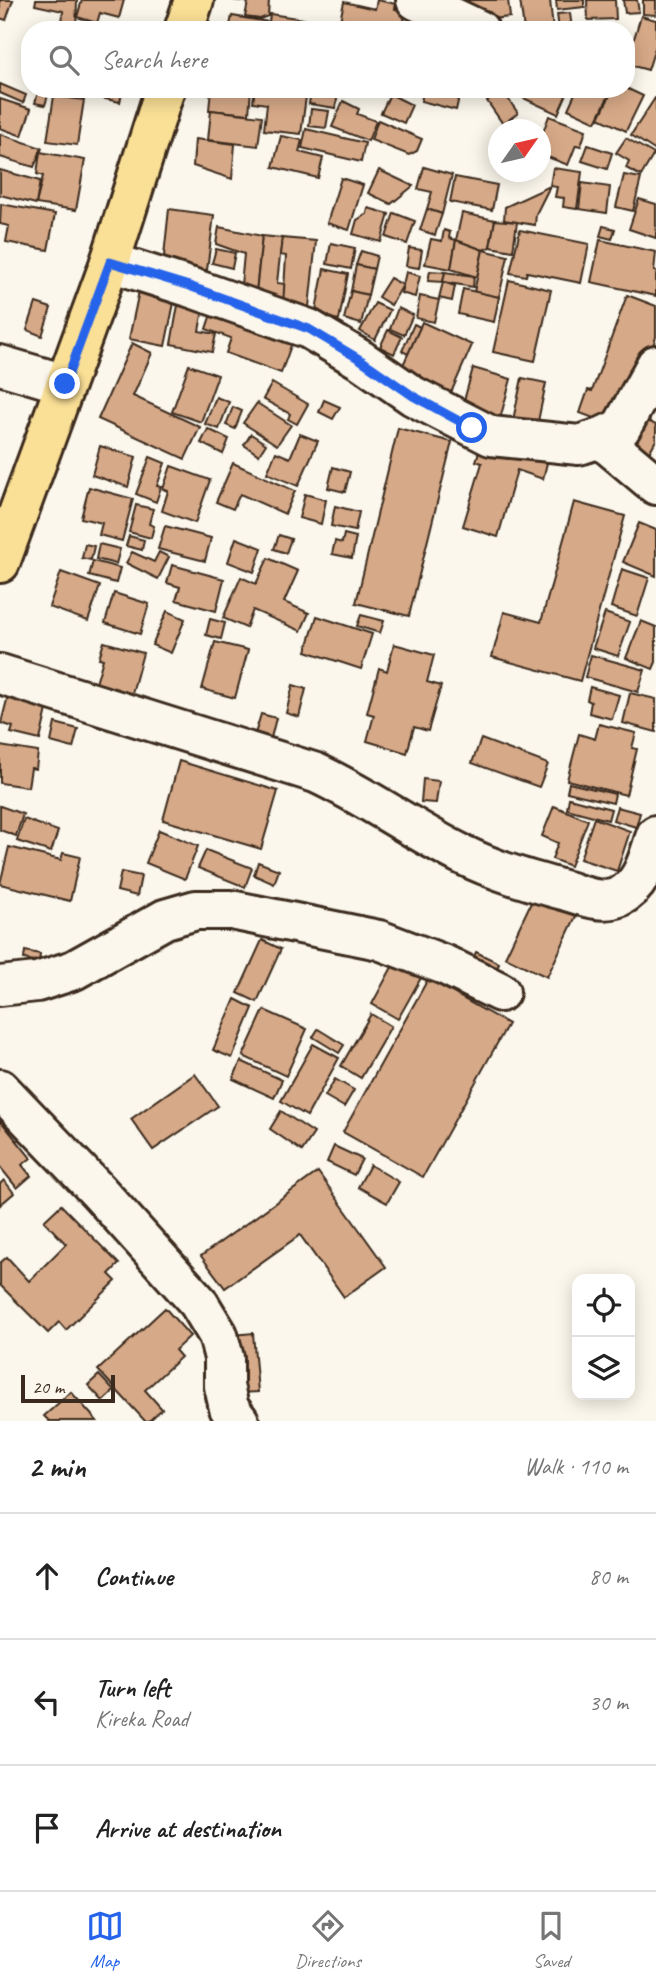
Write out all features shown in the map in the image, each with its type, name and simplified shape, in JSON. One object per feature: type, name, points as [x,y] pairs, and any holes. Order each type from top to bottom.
[{"type":"main road","points":[[187,21],[194,0]]},
{"type":"main road","points":[[0,563],[110,262],[162,98]]},
{"type":"street","points":[[416,0],[460,21]]},
{"type":"street","points":[[110,262],[189,286],[309,329],[361,360],[413,396],[491,436],[579,445],[600,438],[621,428],[656,365]]},
{"type":"street","points":[[0,365],[65,384]]},
{"type":"street","points":[[600,438],[656,485]]},
{"type":"street","points":[[0,674],[316,773],[342,785],[461,854],[496,870],[600,900],[616,898],[632,889],[641,877],[656,835]]},
{"type":"street","points":[[0,986],[37,982],[74,970],[165,919],[196,910],[231,910],[379,940],[445,964],[500,992]]},
{"type":"street","points":[[0,1089],[98,1191],[198,1302],[218,1335],[224,1358],[224,1386],[229,1408],[239,1421]]},
{"type":"building","points":[[0,0],[13,0],[6,20],[0,18]]},
{"type":"building","points":[[36,0],[77,0],[76,21],[62,21],[63,11],[35,5]]},
{"type":"building","points":[[82,0],[124,0],[119,18],[100,13],[98,21],[77,17]]},
{"type":"building","points":[[232,0],[269,0],[268,16],[260,19],[245,17],[248,2]]},
{"type":"building","points":[[377,0],[396,4],[395,9],[406,11],[404,21],[340,21],[344,2],[375,9]]},
{"type":"building","points":[[456,0],[508,0],[510,17],[482,20],[481,9],[457,12]]},
{"type":"building","points":[[520,0],[550,0],[552,21],[523,21]]},
{"type":"building","points":[[556,0],[584,0],[584,7],[557,10]]},
{"type":"building","points":[[587,0],[615,0],[616,19],[588,20]]},
{"type":"building","points":[[623,0],[637,0],[639,12],[625,13]]},
{"type":"building","points":[[643,0],[656,0],[656,15],[643,14]]},
{"type":"building","points":[[570,13],[571,21],[558,21],[557,14]]},
{"type":"building","points":[[270,14],[304,19],[304,21],[269,21]]},
{"type":"building","points":[[232,16],[263,21],[231,21]]},
{"type":"building","points":[[641,16],[656,20],[656,45],[648,70],[635,66],[635,35]]},
{"type":"building","points":[[0,84],[21,93],[21,98],[25,98],[23,103],[0,93]]},
{"type":"building","points":[[635,92],[643,96],[626,131],[599,118],[609,98],[635,98]]},
{"type":"building","points":[[36,98],[47,98],[45,105],[35,103]]},
{"type":"building","points":[[54,98],[84,100],[77,145],[47,141]]},
{"type":"building","points":[[101,98],[121,98],[120,102]]},
{"type":"building","points":[[210,98],[250,98],[249,114],[209,110]]},
{"type":"building","points":[[254,98],[306,98],[301,134],[264,130],[267,104],[253,102]]},
{"type":"building","points":[[310,98],[337,98],[336,108],[309,104]]},
{"type":"building","points":[[388,98],[398,98],[412,105],[404,123],[381,113]]},
{"type":"building","points":[[422,98],[459,98],[456,110],[421,101]]},
{"type":"building","points":[[491,98],[508,98],[518,113],[510,119],[500,119],[487,101]]},
{"type":"building","points":[[523,98],[565,98],[558,114]]},
{"type":"building","points":[[573,98],[608,98],[596,122],[568,109]]},
{"type":"building","points":[[656,98],[656,151],[631,135]]},
{"type":"building","points":[[0,99],[31,109],[22,136],[0,128]]},
{"type":"building","points":[[343,101],[359,109],[357,114],[376,121],[368,141],[332,127]]},
{"type":"building","points":[[311,109],[329,111],[326,128],[309,126]]},
{"type":"building","points":[[211,110],[262,116],[258,146],[208,140]]},
{"type":"building","points":[[549,116],[586,130],[581,146],[576,145],[568,165],[551,158],[551,119],[548,119]]},
{"type":"building","points":[[378,120],[422,139],[417,151],[409,155],[371,140]]},
{"type":"building","points":[[306,129],[365,143],[361,162],[302,148]]},
{"type":"building","points":[[0,134],[42,148],[34,167],[0,157]]},
{"type":"building","points":[[281,136],[302,140],[299,152],[323,158],[318,178],[273,167]]},
{"type":"building","points":[[626,138],[654,154],[641,176],[626,168],[629,161],[616,153]]},
{"type":"building","points":[[195,139],[235,144],[232,179],[193,166]]},
{"type":"building","points":[[588,145],[612,153],[607,169],[582,161]]},
{"type":"building","points":[[40,152],[85,160],[76,210],[36,204],[43,176],[37,174]]},
{"type":"building","points":[[424,167],[452,175],[442,214],[427,209],[432,192],[418,189]]},
{"type":"building","points":[[553,168],[582,172],[577,209],[563,207],[564,198],[555,197],[557,187],[550,186]]},
{"type":"building","points":[[0,170],[40,181],[36,204],[0,195]]},
{"type":"building","points":[[379,170],[413,186],[391,204],[368,193]]},
{"type":"building","points":[[624,175],[641,178],[633,211],[616,207]]},
{"type":"building","points":[[455,177],[497,185],[492,210],[450,202]]},
{"type":"building","points":[[341,178],[363,185],[349,230],[327,223]]},
{"type":"building","points":[[582,183],[610,187],[607,213],[579,209]]},
{"type":"building","points":[[550,186],[536,214],[535,225],[504,220],[505,207]]},
{"type":"building","points":[[639,199],[656,204],[656,238],[629,229]]},
{"type":"building","points":[[1,204],[55,214],[48,250],[6,242],[9,226],[0,224]]},
{"type":"building","points":[[368,208],[389,214],[381,242],[353,234],[357,220],[367,214]]},
{"type":"building","points":[[169,209],[214,215],[207,270],[163,265]]},
{"type":"building","points":[[427,209],[442,214],[435,235],[420,230]]},
{"type":"building","points":[[394,213],[415,221],[407,244],[386,237]]},
{"type":"building","points":[[462,213],[495,220],[490,247],[483,250],[456,240]]},
{"type":"building","points":[[495,220],[517,222],[513,251],[490,247]]},
{"type":"building","points":[[603,226],[615,229],[612,239],[600,236]]},
{"type":"building","points":[[219,227],[262,236],[256,292],[240,296],[244,254],[216,244]]},
{"type":"building","points":[[444,230],[450,232],[449,238],[456,240],[451,269],[425,264],[431,239],[442,241]]},
{"type":"building","points":[[520,230],[589,244],[581,283],[527,272],[526,276],[510,273]]},
{"type":"building","points":[[262,236],[282,238],[277,283],[285,284],[283,306],[255,303]]},
{"type":"building","points":[[282,238],[316,241],[309,307],[283,306],[286,256],[280,255]]},
{"type":"building","points":[[456,240],[483,250],[477,277],[451,269]]},
{"type":"building","points":[[600,240],[656,252],[656,296],[591,282]]},
{"type":"building","points":[[331,243],[355,248],[351,269],[327,264]]},
{"type":"building","points":[[409,248],[422,250],[419,268],[406,266]]},
{"type":"building","points":[[216,249],[235,253],[232,268],[212,263]]},
{"type":"building","points":[[483,250],[508,256],[499,297],[474,292]]},
{"type":"building","points":[[361,251],[377,256],[374,269],[356,265]]},
{"type":"building","points":[[356,265],[374,269],[368,295],[351,291]]},
{"type":"building","points":[[324,269],[348,274],[339,320],[315,315]]},
{"type":"building","points":[[430,271],[445,272],[443,282],[428,281]]},
{"type":"building","points":[[406,272],[420,276],[415,297],[401,293]]},
{"type":"building","points":[[445,272],[474,276],[473,287],[443,282]]},
{"type":"building","points":[[390,278],[403,285],[391,305],[378,297]]},
{"type":"building","points":[[509,280],[551,290],[535,361],[493,352]]},
{"type":"building","points":[[443,282],[455,286],[452,301],[439,298]]},
{"type":"building","points":[[463,289],[499,297],[494,322],[458,314]]},
{"type":"building","points":[[139,291],[175,298],[165,346],[129,339]]},
{"type":"building","points":[[351,291],[368,295],[361,324],[344,319]]},
{"type":"building","points":[[627,295],[656,306],[656,337],[631,406],[610,424],[580,413],[588,390],[592,391]]},
{"type":"building","points":[[420,296],[439,300],[434,322],[416,318]]},
{"type":"building","points":[[36,303],[51,308],[42,336],[27,330]]},
{"type":"building","points":[[375,303],[390,310],[375,340],[360,331]]},
{"type":"building","points":[[178,305],[203,310],[199,331],[216,334],[212,352],[171,344]]},
{"type":"building","points":[[213,308],[294,337],[281,373],[226,353],[231,338],[206,329]]},
{"type":"building","points":[[398,308],[413,315],[404,335],[390,329]]},
{"type":"building","points":[[422,322],[472,345],[450,395],[400,372]]},
{"type":"building","points":[[414,324],[420,327],[408,354],[402,351]]},
{"type":"building","points":[[388,330],[402,337],[394,354],[380,347]]},
{"type":"building","points":[[132,343],[152,353],[133,396],[200,427],[185,459],[98,419]]},
{"type":"building","points":[[189,365],[218,375],[201,422],[172,412]]},
{"type":"building","points":[[473,368],[511,379],[498,426],[460,415]]},
{"type":"building","points":[[522,378],[546,383],[537,426],[513,420]]},
{"type":"building","points":[[272,383],[308,404],[297,424],[288,419],[290,414],[263,399]]},
{"type":"building","points":[[216,397],[229,402],[219,429],[205,424]]},
{"type":"building","points":[[324,400],[340,407],[333,419],[319,412]]},
{"type":"building","points":[[257,403],[291,425],[277,445],[243,423]]},
{"type":"building","points":[[233,407],[242,411],[235,429],[226,425]]},
{"type":"building","points":[[646,420],[656,425],[656,440],[643,464],[628,455]]},
{"type":"building","points":[[398,428],[452,442],[409,616],[356,603]]},
{"type":"building","points":[[208,429],[229,439],[223,454],[201,443]]},
{"type":"building","points":[[251,434],[266,444],[259,455],[244,445]]},
{"type":"building","points":[[300,434],[318,441],[298,486],[267,473],[276,452],[290,458]]},
{"type":"building","points":[[482,443],[547,463],[543,479],[517,470],[498,537],[463,526],[482,463],[476,461]]},
{"type":"building","points":[[100,446],[136,457],[128,487],[92,475]]},
{"type":"building","points":[[150,457],[165,463],[157,486],[161,487],[156,502],[136,494]]},
{"type":"building","points":[[233,463],[295,491],[285,514],[240,494],[233,509],[216,502]]},
{"type":"building","points":[[171,466],[210,480],[195,523],[162,511],[168,491],[163,489]]},
{"type":"building","points":[[333,467],[350,472],[345,492],[328,488]]},
{"type":"building","points":[[89,487],[133,499],[122,541],[99,535],[102,523],[81,518]]},
{"type":"building","points":[[305,494],[326,500],[321,524],[299,518]]},
{"type":"building","points":[[574,502],[625,516],[580,681],[492,657],[504,612],[541,622]]},
{"type":"building","points":[[136,505],[153,509],[149,524],[154,526],[151,538],[129,532]]},
{"type":"building","points":[[335,506],[359,512],[355,531],[331,526]]},
{"type":"building","points":[[639,523],[656,530],[656,576],[623,562]]},
{"type":"building","points":[[165,526],[211,538],[205,561],[158,549]]},
{"type":"building","points":[[344,534],[356,537],[352,558],[332,554],[335,541],[342,543]]},
{"type":"building","points":[[279,535],[291,539],[286,553],[274,549]]},
{"type":"building","points":[[129,536],[144,540],[142,550],[126,546]]},
{"type":"building","points":[[236,538],[262,548],[254,572],[228,562]]},
{"type":"building","points":[[85,544],[94,546],[91,560],[82,558]]},
{"type":"building","points":[[99,544],[120,549],[116,564],[96,559]]},
{"type":"building","points":[[132,552],[154,562],[159,552],[169,557],[158,579],[126,563]]},
{"type":"building","points":[[268,558],[298,571],[284,602],[309,613],[301,631],[253,610],[246,628],[223,618],[241,577],[256,584]]},
{"type":"building","points":[[93,561],[120,568],[116,583],[89,576]]},
{"type":"building","points":[[172,565],[224,579],[216,611],[176,600],[180,587],[167,583]]},
{"type":"building","points":[[622,569],[649,578],[637,616],[611,607]]},
{"type":"building","points":[[61,572],[100,586],[88,621],[49,607]]},
{"type":"building","points":[[114,593],[149,604],[140,634],[105,623]]},
{"type":"building","points":[[167,611],[185,619],[171,653],[152,645]]},
{"type":"building","points":[[605,613],[630,622],[618,656],[593,648]]},
{"type":"building","points":[[361,615],[384,621],[380,633],[357,626]]},
{"type":"building","points":[[317,616],[372,634],[361,669],[306,651]]},
{"type":"building","points":[[210,619],[225,623],[221,639],[206,635]]},
{"type":"building","points":[[641,621],[656,627],[656,662],[653,669],[626,658]]},
{"type":"building","points":[[104,642],[143,653],[131,697],[95,687],[103,659],[99,658]]},
{"type":"building","points":[[215,642],[248,650],[235,698],[202,689]]},
{"type":"building","points":[[394,644],[434,655],[427,682],[441,686],[428,731],[414,727],[407,753],[367,741],[374,715],[367,713],[379,668],[387,671]]},
{"type":"building","points":[[591,655],[645,670],[638,692],[585,677]]},
{"type":"building","points":[[293,685],[306,689],[299,717],[286,713]]},
{"type":"building","points":[[590,687],[619,695],[612,719],[589,713],[591,702],[587,700]]},
{"type":"building","points":[[630,693],[656,699],[656,732],[623,723]]},
{"type":"building","points":[[8,696],[48,705],[40,740],[11,733],[13,727],[1,723]]},
{"type":"building","points":[[261,714],[276,718],[271,738],[255,734]]},
{"type":"building","points":[[55,723],[78,729],[73,748],[51,742]]},
{"type":"building","points":[[599,724],[636,733],[632,748],[637,749],[626,795],[567,780],[579,734],[595,739]]},
{"type":"building","points":[[481,739],[548,764],[539,787],[472,763]]},
{"type":"building","points":[[0,746],[38,752],[36,769],[31,768],[28,787],[0,783]]},
{"type":"building","points":[[179,761],[278,791],[261,849],[163,820]]},
{"type":"building","points":[[423,779],[439,781],[436,803],[421,802]]},
{"type":"building","points":[[569,783],[615,794],[613,803],[567,792]]},
{"type":"building","points":[[569,798],[611,809],[608,820],[567,809]]},
{"type":"building","points":[[0,806],[23,814],[16,836],[0,830]]},
{"type":"building","points":[[554,806],[588,820],[570,866],[552,859],[558,843],[542,836]]},
{"type":"building","points":[[617,807],[640,813],[636,827],[613,820]]},
{"type":"building","points":[[594,818],[630,831],[617,871],[580,859]]},
{"type":"building","points":[[24,819],[58,831],[51,852],[17,841]]},
{"type":"building","points":[[159,830],[198,846],[185,879],[146,863]]},
{"type":"building","points":[[9,847],[61,860],[63,853],[80,857],[70,901],[0,884]]},
{"type":"building","points":[[206,850],[252,868],[245,887],[198,868]]},
{"type":"building","points":[[258,862],[279,870],[274,884],[254,875]]},
{"type":"building","points":[[121,872],[141,876],[137,896],[117,891]]},
{"type":"building","points":[[536,892],[578,912],[547,977],[505,957]]},
{"type":"building","points":[[262,940],[281,949],[257,1002],[238,993]]},
{"type":"building","points":[[25,951],[40,954],[39,962],[24,959]]},
{"type":"building","points":[[476,952],[499,963],[493,978],[469,967]]},
{"type":"building","points":[[399,954],[426,969],[398,1019],[372,1004]]},
{"type":"building","points":[[428,979],[508,1024],[423,1177],[343,1132]]},
{"type":"building","points":[[235,999],[253,1008],[232,1058],[213,1050]]},
{"type":"building","points":[[264,1010],[307,1029],[286,1076],[243,1056]]},
{"type":"building","points":[[371,1014],[391,1026],[361,1078],[341,1066]]},
{"type":"building","points":[[318,1029],[344,1045],[339,1053],[313,1037]]},
{"type":"building","points":[[313,1044],[339,1058],[307,1116],[281,1101]]},
{"type":"building","points":[[241,1061],[282,1080],[274,1098],[233,1079]]},
{"type":"building","points":[[195,1074],[218,1106],[153,1150],[131,1119]]},
{"type":"building","points":[[335,1079],[354,1090],[344,1107],[325,1096]]},
{"type":"building","points":[[281,1111],[314,1133],[302,1151],[270,1129]]},
{"type":"building","points":[[0,1120],[31,1158],[22,1165],[31,1176],[17,1188],[0,1167]]},
{"type":"building","points":[[334,1146],[362,1159],[354,1175],[327,1162]]},
{"type":"building","points":[[370,1165],[399,1182],[387,1203],[358,1187]]},
{"type":"building","points":[[318,1172],[386,1267],[344,1297],[300,1235],[225,1288],[201,1256]]},
{"type":"building","points":[[4,1180],[14,1193],[0,1205],[0,1184]]},
{"type":"building","points":[[61,1205],[119,1264],[109,1274],[116,1281],[66,1330],[59,1322],[48,1333],[0,1285],[0,1263],[7,1257],[29,1281],[66,1244],[44,1221]]},
{"type":"building","points":[[165,1308],[190,1336],[175,1350],[181,1357],[145,1390],[162,1409],[149,1421],[145,1421],[98,1370]]},
{"type":"building","points":[[253,1333],[258,1392],[239,1393],[234,1335]]},
{"type":"building","points":[[99,1375],[114,1391],[103,1401],[88,1385]]},
{"type":"building","points":[[71,1392],[97,1421],[49,1421],[44,1416]]},
{"type":"route","points":[[65,384],[110,262],[189,286],[309,329],[361,360],[413,396],[472,428]]}]
